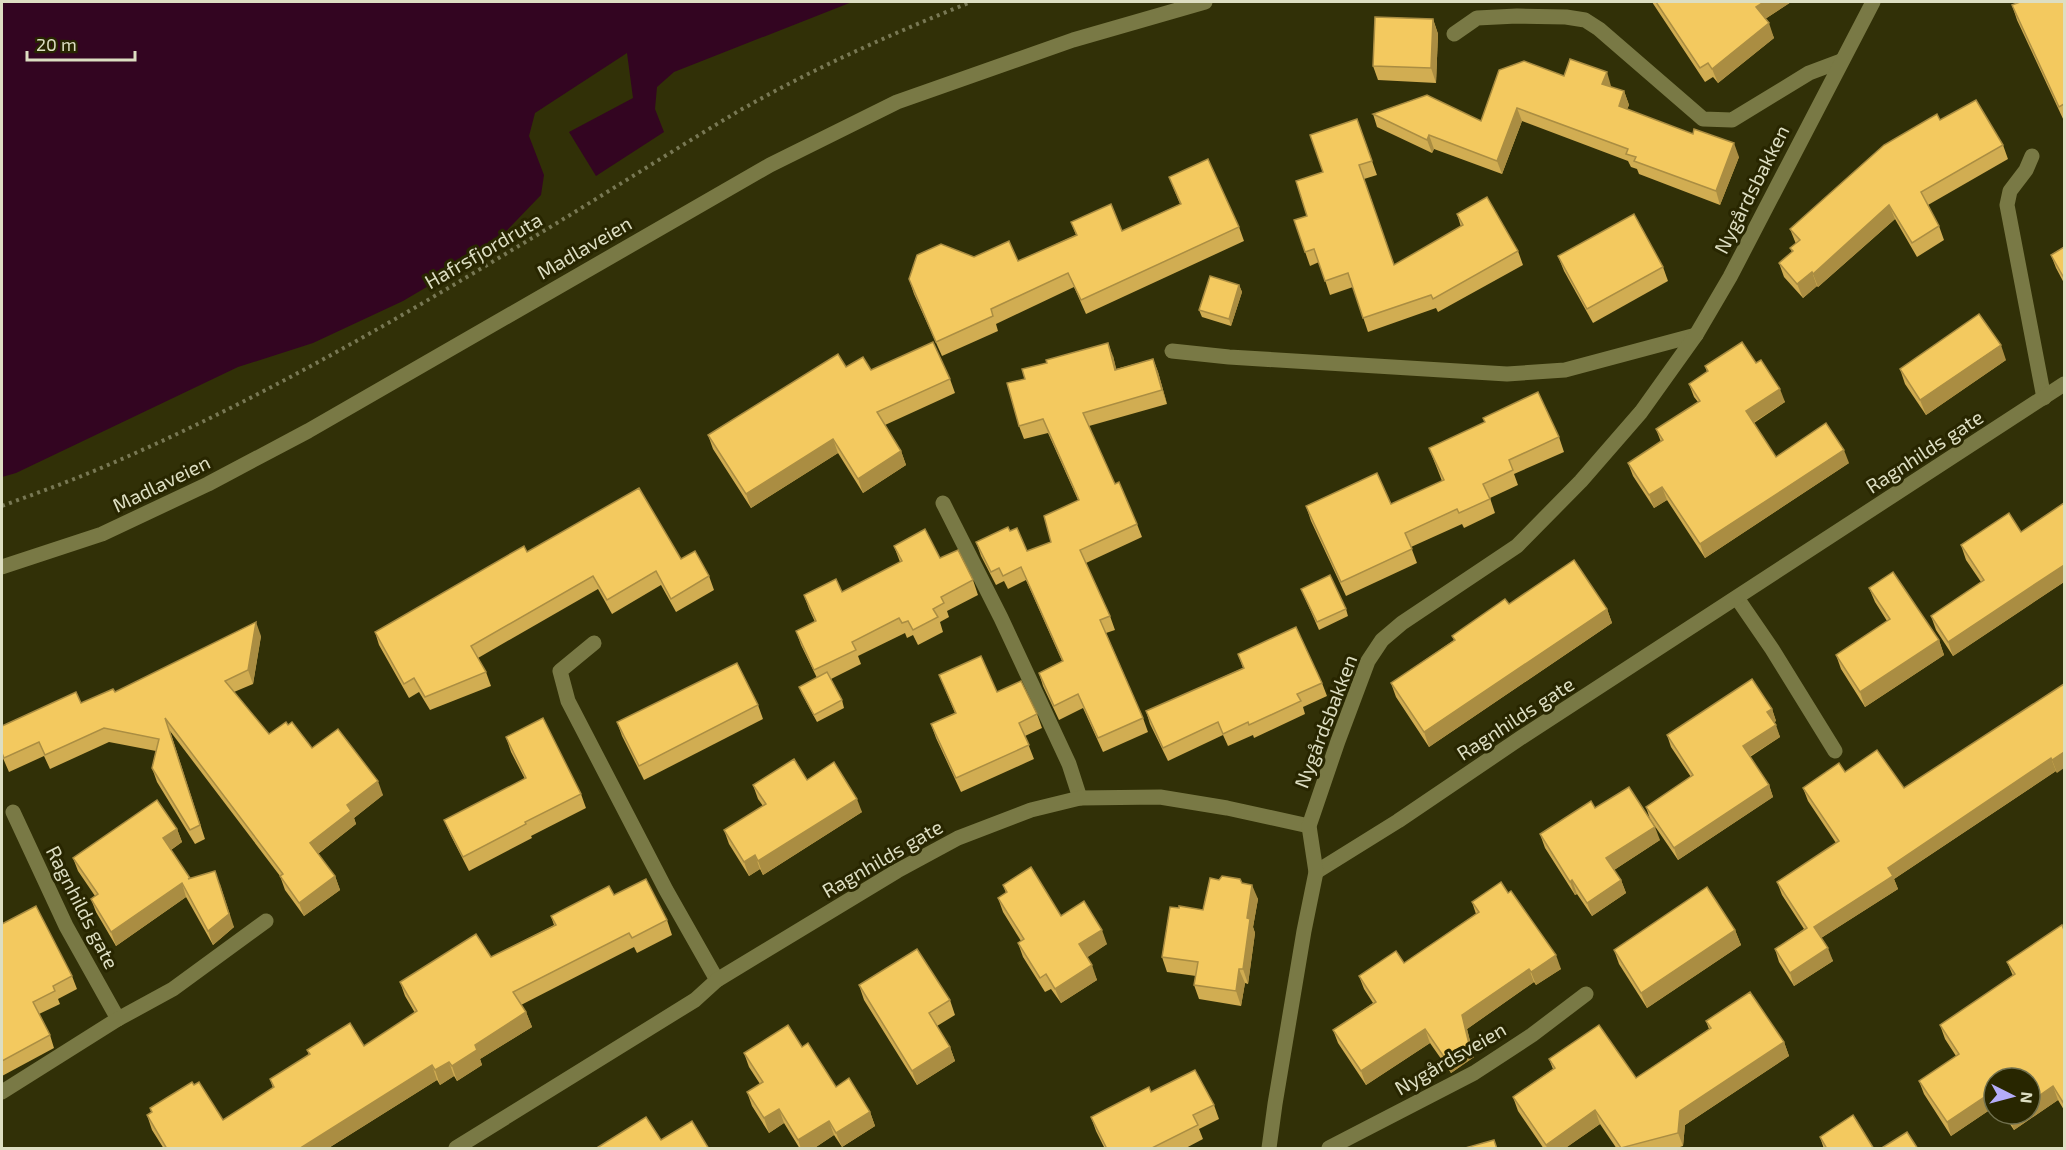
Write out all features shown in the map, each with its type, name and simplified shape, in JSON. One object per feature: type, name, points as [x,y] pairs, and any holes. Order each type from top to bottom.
[{"type":"street","name":"Madlaveien","points":[[2,567],[102,534],[208,484],[308,430],[770,165],[897,102],[1073,40],[1205,2]]},
{"type":"street","name":"Nygårdsbakken","points":[[1269,1149],[1302,942],[1316,872],[1309,826],[1368,661],[1382,640],[1402,623],[1516,546],[1581,482],[1641,412],[1696,334],[1730,277],[1873,2]]},
{"type":"street","name":"Nygårdsbakken","points":[[1454,34],[1477,18],[1566,16],[1585,20],[1599,29],[1703,119],[1732,120],[1809,73],[1841,61]]},
{"type":"street","points":[[2032,156],[2026,170],[2010,191],[2007,205],[2044,398]]},
{"type":"street","points":[[1172,351],[1229,357],[1507,374],[1565,370],[1696,334]]},
{"type":"street","name":"Ragnhilds gate","points":[[1316,872],[1398,821],[2064,384]]},
{"type":"street","points":[[943,502],[1001,618],[1069,764],[1080,798]]},
{"type":"street","points":[[1737,598],[1772,649],[1835,751]]},
{"type":"street","points":[[594,643],[560,671],[568,702],[685,926],[717,980]]},
{"type":"street","name":"Ragnhilds gate","points":[[456,1149],[694,1000],[717,980],[897,871],[958,838],[1031,810],[1080,798],[1160,796],[1309,826]]},
{"type":"street","name":"Ragnhilds gate","points":[[13,812],[66,926],[118,1019]]},
{"type":"street","points":[[2,1092],[118,1019],[173,989],[266,921]]},
{"type":"street","name":"Nygårdsveien","points":[[1329,1149],[1474,1072],[1532,1035],[1586,994]]},
{"type":"path","name":"Hafrsfjordruta","points":[[2,506],[89,473],[216,415],[283,380],[512,251],[739,111],[835,60],[971,2]]},
{"type":"shaded area","points":[[2,2],[852,2],[674,72],[657,87],[655,109],[664,132],[596,176],[569,132],[633,98],[627,53],[535,113],[529,136],[544,175],[541,195],[486,252],[403,301],[313,343],[238,367],[16,473],[2,477]]},
{"type":"building","points":[[1656,2],[1764,2],[1756,7],[1769,23],[1712,69],[1708,63],[1700,68]]},
{"type":"building","points":[[2020,2],[2064,2],[2064,104],[2059,107],[2012,5]]},
{"type":"building","points":[[1375,17],[1433,19],[1431,68],[1373,66]]},
{"type":"building","points":[[1570,59],[1607,72],[1602,84],[1624,91],[1619,106],[1693,134],[1694,129],[1734,143],[1716,191],[1634,161],[1636,157],[1626,154],[1628,149],[1517,108],[1497,161],[1429,135],[1427,140],[1373,114],[1427,95],[1481,121],[1499,70],[1524,61],[1564,76]]},
{"type":"building","points":[[1976,100],[2003,145],[1921,192],[1939,226],[1912,243],[1889,205],[1813,274],[1812,272],[1797,284],[1779,263],[1793,251],[1790,248],[1800,240],[1790,229],[1884,145],[1937,114],[1940,120]]},
{"type":"building","points":[[1357,119],[1372,161],[1359,165],[1394,265],[1463,225],[1457,214],[1487,197],[1518,251],[1433,299],[1431,295],[1363,318],[1348,273],[1325,281],[1314,249],[1305,252],[1294,220],[1307,216],[1296,181],[1323,172],[1310,135]]},
{"type":"building","points":[[1208,159],[1239,227],[1081,300],[1068,273],[991,309],[993,316],[936,342],[909,279],[917,255],[941,244],[974,257],[1009,241],[1018,261],[1077,235],[1071,222],[1111,204],[1122,231],[1181,204],[1169,177]]},
{"type":"building","points":[[1634,214],[1663,267],[1587,309],[1558,256]]},
{"type":"building","points":[[2064,247],[2064,278],[2051,255]]},
{"type":"building","points":[[1210,276],[1239,285],[1229,319],[1199,310]]},
{"type":"building","points":[[1979,314],[2001,345],[1920,400],[1900,369]]},
{"type":"building","points":[[933,342],[950,379],[877,412],[901,451],[858,479],[833,439],[746,494],[708,435],[838,354],[846,367],[863,357],[871,370]]},
{"type":"building","points":[[1742,342],[1756,363],[1761,360],[1780,389],[1746,411],[1776,457],[1826,423],[1844,450],[1700,544],[1662,487],[1649,495],[1628,463],[1663,440],[1656,429],[1700,401],[1689,384],[1708,371],[1705,366]]},
{"type":"building","points":[[1108,343],[1115,370],[1153,359],[1162,390],[1083,413],[1115,484],[1119,482],[1137,524],[1080,550],[1110,616],[1100,620],[1143,718],[1098,738],[1078,694],[1054,706],[1039,673],[1063,661],[1021,567],[1003,576],[999,568],[991,572],[976,542],[1008,527],[1010,531],[1017,528],[1027,551],[1051,542],[1044,516],[1079,500],[1043,419],[1019,426],[1007,383],[1025,379],[1022,369]]},
{"type":"building","points":[[1538,392],[1559,437],[1509,460],[1513,470],[1483,484],[1490,499],[1459,513],[1457,509],[1405,533],[1412,549],[1341,582],[1306,506],[1377,473],[1391,504],[1444,480],[1429,448],[1485,422],[1483,418]]},
{"type":"building","points":[[639,488],[681,559],[695,551],[709,576],[671,599],[656,571],[607,600],[593,576],[471,646],[486,672],[425,697],[414,678],[404,684],[375,632],[524,546],[527,552]]},
{"type":"building","points":[[2064,503],[2064,565],[1948,642],[1931,616],[1984,580],[1961,545],[2009,513],[2021,532]]},
{"type":"building","points":[[925,529],[940,558],[958,550],[973,580],[941,597],[944,603],[933,609],[938,617],[913,630],[908,621],[902,623],[899,618],[852,642],[856,650],[814,670],[796,631],[816,621],[804,595],[836,579],[842,592],[902,561],[894,546]]},
{"type":"building","points":[[1574,560],[1607,609],[1424,732],[1391,683],[1455,640],[1452,636],[1505,599],[1509,604]]},
{"type":"building","points":[[1893,572],[1939,640],[1860,692],[1836,655],[1890,619],[1869,588]]},
{"type":"building","points":[[1330,575],[1346,609],[1317,622],[1301,589]]},
{"type":"building","points":[[256,622],[248,670],[225,681],[269,734],[286,722],[288,725],[292,722],[312,748],[338,729],[378,781],[347,805],[351,811],[310,843],[335,876],[299,903],[280,876],[283,874],[165,718],[200,825],[190,830],[152,768],[159,739],[104,728],[45,755],[39,742],[4,758],[2,726],[76,692],[81,703],[113,689],[115,692]]},
{"type":"building","points":[[1296,627],[1322,683],[1297,694],[1301,701],[1249,725],[1248,722],[1223,734],[1218,722],[1163,748],[1146,711],[1244,668],[1238,654]]},
{"type":"building","points":[[981,656],[997,692],[1021,681],[1037,714],[1019,723],[1029,745],[956,778],[931,724],[956,713],[939,675]]},
{"type":"building","points":[[737,663],[758,705],[639,766],[617,722]]},
{"type":"building","points":[[827,672],[842,700],[814,715],[799,687]]},
{"type":"building","points":[[1752,679],[1772,709],[1767,712],[1776,725],[1743,746],[1769,785],[1674,848],[1646,807],[1693,775],[1667,735]]},
{"type":"building","points":[[2064,684],[2064,752],[2052,760],[2051,758],[1888,868],[1893,876],[1814,927],[1828,948],[1790,973],[1775,949],[1807,928],[1777,882],[1839,841],[1803,788],[1839,763],[1845,772],[1877,750],[1904,788]]},
{"type":"building","points":[[543,718],[581,794],[463,857],[444,820],[526,778],[506,737]]},
{"type":"building","points":[[794,759],[807,780],[834,762],[857,799],[758,861],[755,855],[744,862],[724,830],[766,804],[753,785]]},
{"type":"building","points":[[1629,787],[1655,827],[1606,858],[1621,880],[1587,903],[1572,880],[1570,882],[1540,834],[1591,801],[1595,808]]},
{"type":"building","points":[[157,800],[177,829],[163,838],[190,878],[188,879],[215,871],[229,914],[208,931],[182,883],[111,932],[91,899],[98,894],[73,858]]},
{"type":"building","points":[[1031,867],[1061,916],[1084,901],[1102,930],[1079,944],[1092,965],[1055,989],[1046,974],[1040,978],[1018,943],[1024,939],[998,898],[1007,892],[1003,885]]},
{"type":"building","points":[[1222,876],[1240,879],[1242,883],[1252,885],[1243,969],[1239,969],[1236,991],[1194,985],[1198,962],[1162,957],[1170,907],[1179,908],[1179,906],[1203,910],[1210,878],[1219,880]]},
{"type":"building","points":[[646,879],[667,920],[632,938],[629,933],[513,992],[526,1012],[475,1045],[477,1050],[452,1066],[449,1062],[435,1070],[432,1065],[299,1149],[167,1149],[147,1115],[152,1112],[150,1108],[192,1082],[194,1085],[199,1082],[223,1120],[274,1087],[270,1079],[310,1054],[307,1050],[350,1023],[364,1046],[417,1011],[400,982],[476,934],[491,957],[556,925],[551,916],[609,886],[614,895]]},
{"type":"building","points":[[1501,882],[1508,893],[1511,891],[1556,955],[1531,972],[1529,969],[1462,1015],[1469,1044],[1446,1060],[1425,1029],[1361,1071],[1333,1030],[1376,1002],[1359,976],[1396,951],[1404,963],[1479,912],[1472,902]]},
{"type":"building","points":[[1707,887],[1735,930],[1641,993],[1614,950]]},
{"type":"building","points":[[36,906],[72,976],[53,986],[55,991],[33,1002],[50,1035],[2,1061],[2,924]]},
{"type":"building","points":[[2062,925],[2064,930],[2064,1104],[2053,1086],[2042,1094],[2042,1066],[1982,1066],[1982,1099],[1947,1122],[1919,1081],[1959,1054],[1940,1025],[2015,974],[2007,962]]},
{"type":"building","points":[[917,949],[950,1000],[929,1013],[950,1047],[912,1071],[859,985]]},
{"type":"building","points":[[1750,992],[1784,1042],[1680,1111],[1678,1133],[1621,1148],[1595,1110],[1546,1145],[1513,1097],[1555,1068],[1549,1059],[1599,1025],[1636,1078],[1711,1028],[1706,1021]]},
{"type":"building","points":[[788,1025],[802,1047],[808,1043],[836,1087],[849,1078],[870,1112],[836,1133],[829,1121],[798,1140],[779,1109],[764,1118],[747,1092],[763,1082],[744,1053]]},
{"type":"building","points":[[1195,1070],[1214,1105],[1193,1115],[1198,1125],[1150,1149],[1107,1149],[1091,1117],[1149,1087],[1151,1092]]},
{"type":"building","points":[[1853,1115],[1874,1149],[1827,1149],[1820,1137]]},
{"type":"building","points":[[646,1117],[661,1140],[692,1121],[709,1149],[595,1149]]},
{"type":"building","points":[[1907,1132],[1918,1149],[1880,1149]]},
{"type":"building","points":[[1494,1140],[1497,1149],[1465,1149],[1465,1148]]}]
